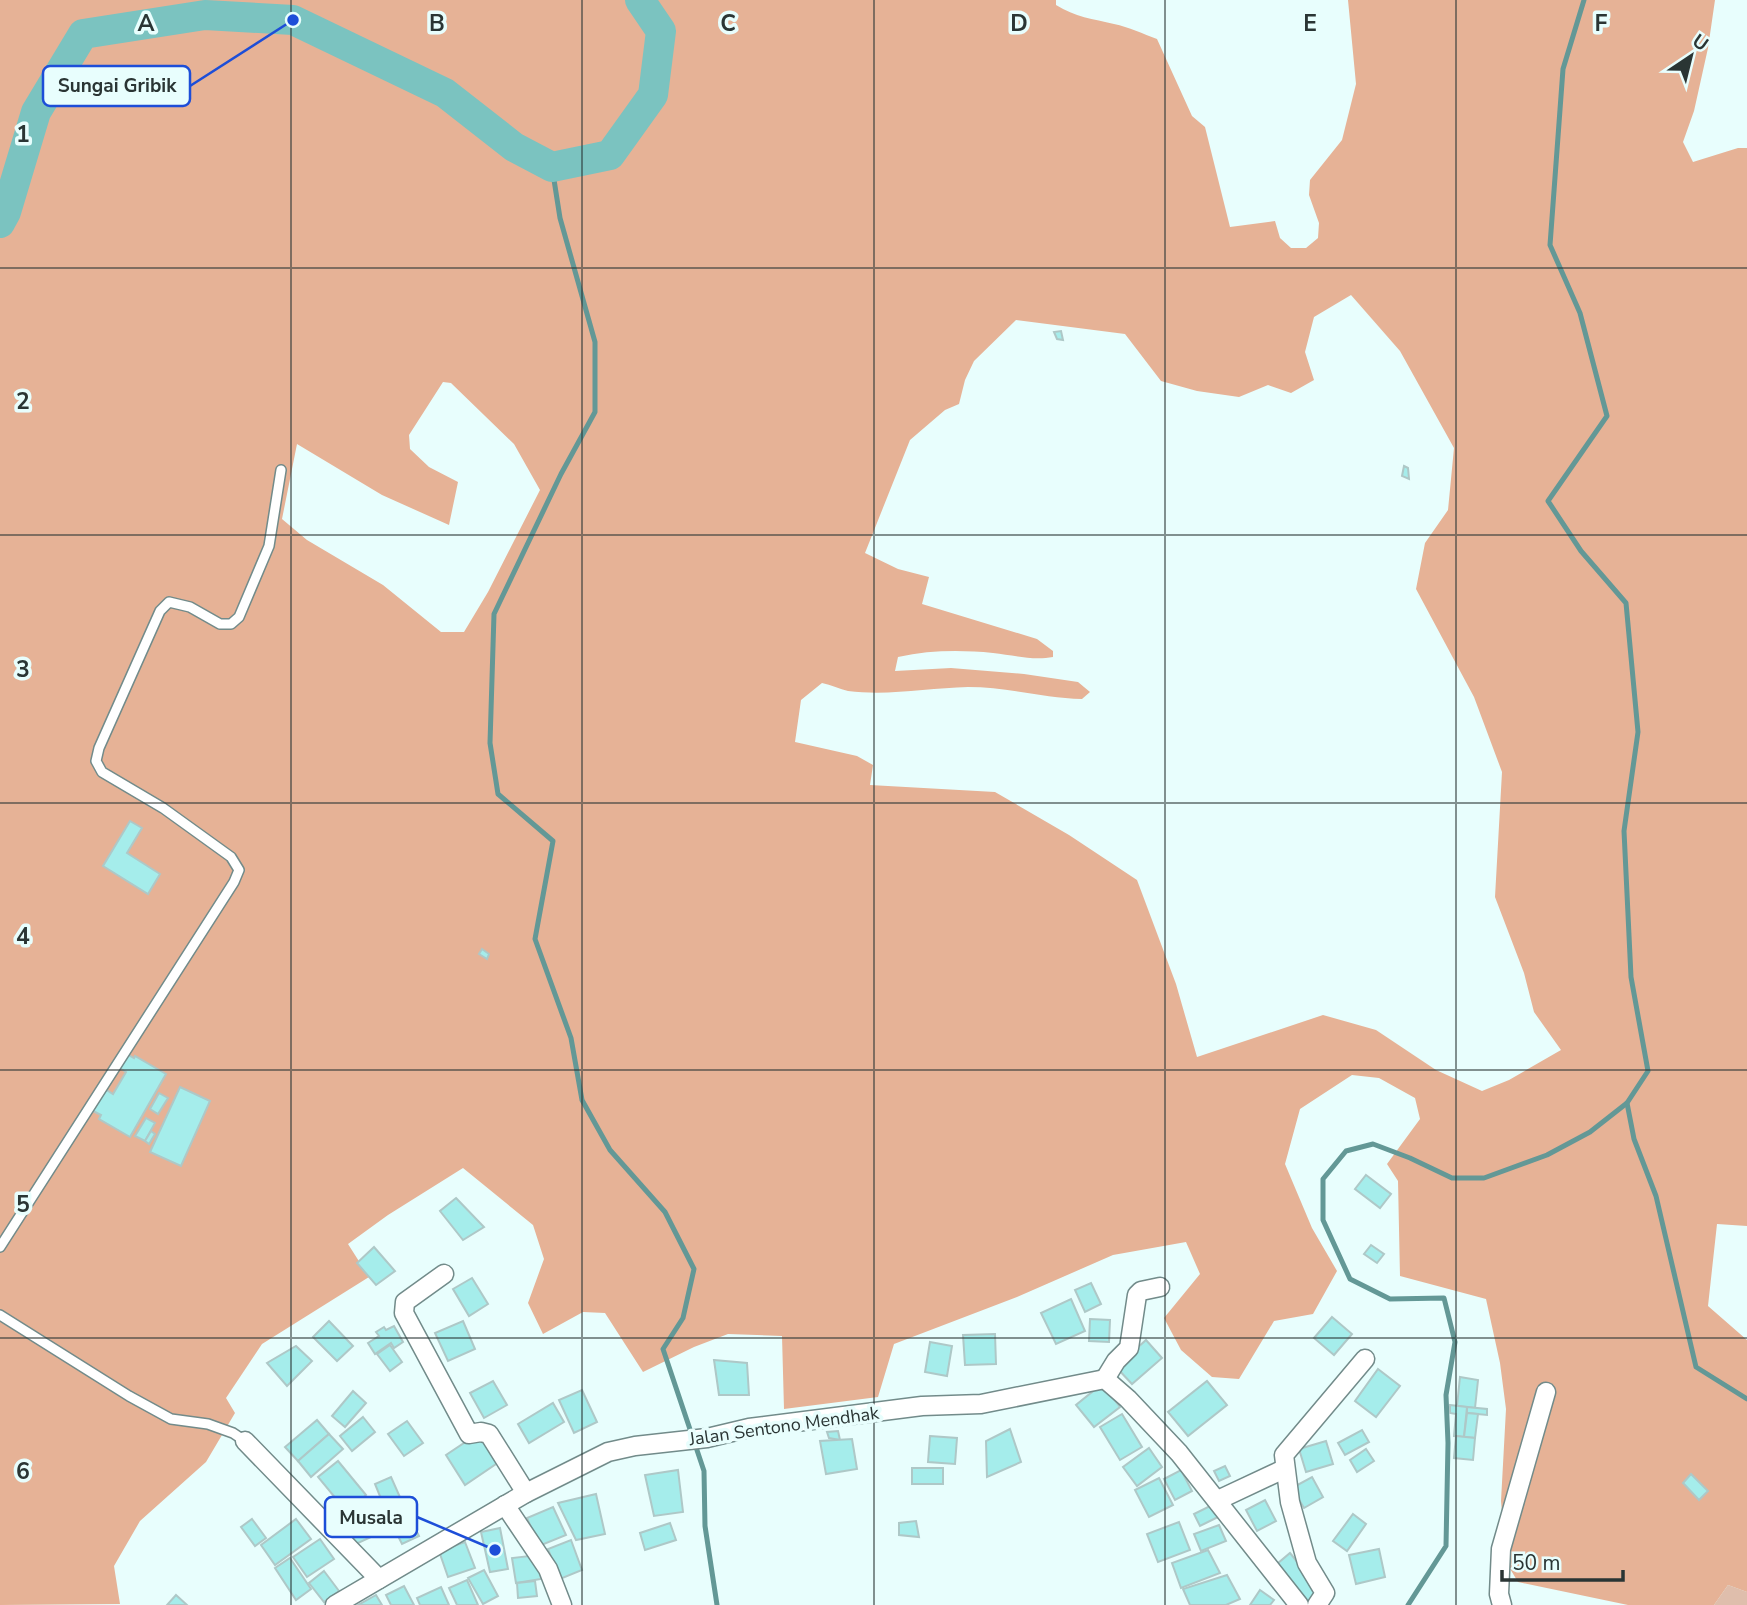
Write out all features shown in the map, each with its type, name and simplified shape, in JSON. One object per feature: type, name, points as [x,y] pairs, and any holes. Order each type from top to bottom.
[{"type":"street","points":[[444,1274],[405,1303],[404,1313],[469,1434],[489,1434],[526,1493]]},
{"type":"street","points":[[1160,1287],[1141,1291],[1137,1295],[1129,1348],[1116,1361],[1105,1379],[1116,1386],[1180,1453],[1299,1605]]},
{"type":"street","points":[[1317,1605],[1325,1593],[1307,1563],[1290,1502],[1284,1455],[1365,1359]]},
{"type":"street","name":"Jalan Sentono Mendhak","points":[[335,1605],[526,1493],[608,1452],[635,1446],[707,1438],[750,1428],[922,1406],[981,1404],[1105,1379]]},
{"type":"street","points":[[1502,1605],[1499,1594],[1502,1549],[1546,1392]]},
{"type":"street","points":[[245,1441],[379,1580]]},
{"type":"street","points":[[1218,1500],[1284,1469]]},
{"type":"street","points":[[505,1505],[548,1569],[562,1605]]},
{"type":"lane","points":[[0,1247],[234,882],[239,870],[231,857],[163,808],[102,772],[96,761],[99,748],[160,611],[169,602],[190,607],[220,624],[231,624],[239,617],[269,546],[281,470]]},
{"type":"lane","points":[[0,1315],[128,1396],[171,1419],[208,1424],[233,1433],[245,1441]]},
{"type":"shaded area","points":[[0,0],[1056,0],[1056,5],[1070,12],[1157,39],[1192,116],[1205,127],[1230,227],[1275,221],[1280,238],[1291,248],[1306,248],[1318,238],[1319,223],[1309,195],[1310,180],[1342,140],[1356,84],[1348,0],[1715,0],[1694,111],[1683,142],[1693,162],[1738,148],[1747,148],[1747,1226],[1717,1224],[1708,1306],[1747,1340],[1747,1592],[1728,1585],[1714,1605],[1628,1605],[1518,1582],[1506,1562],[1501,1501],[1506,1409],[1500,1363],[1486,1299],[1400,1276],[1398,1181],[1387,1164],[1420,1119],[1415,1098],[1379,1078],[1352,1075],[1300,1109],[1285,1164],[1312,1228],[1337,1271],[1313,1314],[1274,1321],[1239,1379],[1212,1377],[1181,1350],[1164,1318],[1200,1274],[1186,1242],[1113,1255],[1017,1297],[894,1344],[878,1397],[784,1409],[782,1336],[728,1334],[643,1372],[605,1313],[583,1312],[543,1334],[528,1303],[544,1259],[533,1225],[463,1168],[388,1215],[348,1244],[369,1277],[262,1344],[226,1398],[235,1413],[206,1462],[140,1521],[114,1566],[120,1604],[0,1605]],"holes":[[[1351,295],[1400,351],[1454,448],[1448,510],[1425,543],[1416,589],[1474,697],[1502,772],[1495,897],[1524,973],[1534,1012],[1561,1050],[1509,1080],[1482,1091],[1436,1070],[1376,1030],[1323,1015],[1197,1057],[1176,984],[1137,880],[1069,835],[995,792],[870,785],[873,765],[857,756],[795,742],[801,700],[822,683],[848,691],[863,692],[968,687],[1082,699],[1090,692],[1078,682],[1024,674],[951,668],[895,671],[898,657],[922,653],[969,651],[1038,658],[1053,657],[1053,651],[1037,639],[922,604],[929,577],[898,569],[865,553],[910,440],[945,410],[959,404],[965,380],[974,361],[1016,320],[1125,334],[1161,381],[1197,391],[1239,397],[1268,385],[1291,393],[1314,380],[1305,352],[1314,317]],[[443,382],[451,383],[514,444],[540,490],[488,592],[464,632],[441,632],[383,585],[307,540],[282,519],[297,444],[382,495],[449,525],[458,482],[429,467],[410,449],[409,435]]]},
{"type":"shaded area","points":[[1728,1585],[1747,1592],[1747,1605],[1714,1605]]},
{"type":"building","points":[[1061,331],[1063,340],[1057,339],[1054,332]]},
{"type":"building","points":[[1404,466],[1408,468],[1409,479],[1402,476]]},
{"type":"building","points":[[130,821],[142,828],[127,853],[160,874],[148,894],[103,866]]},
{"type":"building","points":[[482,949],[489,954],[487,959],[479,954]]},
{"type":"building","points":[[125,1053],[166,1074],[130,1137],[99,1119],[101,1115],[93,1111],[105,1089],[113,1094],[126,1072],[118,1067]]},
{"type":"building","points":[[180,1087],[210,1101],[181,1166],[150,1152]]},
{"type":"building","points":[[159,1093],[168,1098],[158,1114],[150,1109]]},
{"type":"building","points":[[146,1118],[155,1123],[145,1141],[135,1136]]},
{"type":"building","points":[[151,1131],[155,1134],[149,1144],[145,1141]]},
{"type":"building","points":[[1366,1175],[1391,1194],[1380,1208],[1355,1189]]},
{"type":"building","points":[[456,1198],[484,1227],[463,1240],[440,1211]]},
{"type":"building","points":[[1371,1245],[1384,1254],[1377,1263],[1364,1254]]},
{"type":"building","points":[[374,1247],[395,1271],[376,1285],[357,1263]]},
{"type":"building","points":[[472,1278],[488,1304],[469,1316],[453,1289]]},
{"type":"building","points":[[1091,1283],[1101,1304],[1085,1312],[1075,1290]]},
{"type":"building","points":[[1071,1299],[1085,1331],[1056,1344],[1041,1313]]},
{"type":"building","points":[[1332,1317],[1352,1334],[1334,1355],[1314,1338]]},
{"type":"building","points":[[1090,1319],[1110,1320],[1109,1342],[1089,1341]]},
{"type":"building","points":[[329,1321],[353,1346],[337,1361],[313,1337]]},
{"type":"building","points":[[463,1321],[475,1349],[448,1361],[435,1333]]},
{"type":"building","points":[[394,1326],[403,1342],[394,1348],[391,1343],[375,1354],[368,1343],[379,1336],[376,1332],[384,1327],[386,1330]]},
{"type":"building","points":[[995,1334],[996,1364],[965,1365],[963,1335]]},
{"type":"building","points":[[1146,1340],[1162,1358],[1132,1384],[1116,1367]]},
{"type":"building","points":[[930,1342],[952,1346],[947,1376],[925,1372]]},
{"type":"building","points":[[390,1345],[402,1362],[390,1371],[377,1354]]},
{"type":"building","points":[[296,1346],[312,1361],[287,1386],[267,1363]]},
{"type":"building","points":[[714,1360],[747,1363],[749,1395],[719,1395]]},
{"type":"building","points":[[1378,1369],[1400,1386],[1376,1417],[1355,1401]]},
{"type":"building","points":[[1460,1377],[1478,1380],[1475,1408],[1457,1406]]},
{"type":"building","points":[[493,1381],[507,1405],[484,1418],[470,1393]]},
{"type":"building","points":[[1207,1381],[1227,1405],[1188,1436],[1168,1412]]},
{"type":"building","points":[[1102,1384],[1120,1407],[1094,1427],[1076,1405]]},
{"type":"building","points":[[582,1390],[597,1422],[574,1433],[559,1400]]},
{"type":"building","points":[[353,1391],[366,1403],[345,1427],[332,1416]]},
{"type":"building","points":[[553,1403],[564,1422],[529,1443],[518,1424]]},
{"type":"building","points":[[1450,1405],[1467,1407],[1464,1437],[1454,1436],[1456,1414],[1450,1413]]},
{"type":"building","points":[[1467,1407],[1487,1409],[1487,1415],[1467,1413]]},
{"type":"building","points":[[1467,1413],[1478,1414],[1475,1438],[1464,1437]]},
{"type":"building","points":[[1122,1414],[1142,1447],[1120,1460],[1100,1427]]},
{"type":"building","points":[[363,1417],[375,1432],[352,1451],[340,1436]]},
{"type":"building","points":[[317,1420],[329,1434],[298,1461],[285,1447]]},
{"type":"building","points":[[407,1421],[423,1443],[404,1456],[388,1434]]},
{"type":"building","points":[[1010,1429],[1021,1462],[987,1477],[986,1441]]},
{"type":"building","points":[[1362,1430],[1369,1442],[1345,1455],[1338,1443]]},
{"type":"building","points":[[838,1431],[840,1440],[829,1438],[827,1432]]},
{"type":"building","points":[[479,1433],[499,1462],[465,1485],[446,1455]]},
{"type":"building","points":[[329,1434],[343,1449],[311,1477],[298,1461]]},
{"type":"building","points":[[930,1436],[957,1438],[955,1464],[928,1462]]},
{"type":"building","points":[[1456,1436],[1475,1438],[1473,1460],[1454,1458]]},
{"type":"building","points":[[852,1439],[857,1469],[826,1474],[820,1441]]},
{"type":"building","points":[[1326,1441],[1333,1464],[1306,1472],[1299,1449]]},
{"type":"building","points":[[1149,1448],[1162,1467],[1137,1486],[1123,1467]]},
{"type":"building","points":[[1366,1449],[1374,1461],[1357,1472],[1350,1460]]},
{"type":"building","points":[[338,1461],[366,1495],[347,1512],[318,1477]]},
{"type":"building","points":[[1225,1466],[1230,1476],[1219,1481],[1214,1471]]},
{"type":"building","points":[[912,1468],[943,1468],[943,1484],[912,1484]]},
{"type":"building","points":[[678,1470],[683,1512],[654,1516],[645,1475]]},
{"type":"building","points":[[1181,1470],[1192,1491],[1175,1500],[1164,1479]]},
{"type":"building","points":[[1691,1474],[1708,1491],[1699,1500],[1683,1483]]},
{"type":"building","points":[[391,1477],[403,1504],[386,1511],[375,1484]]},
{"type":"building","points":[[1312,1477],[1323,1497],[1304,1508],[1292,1488]]},
{"type":"building","points":[[1159,1478],[1173,1505],[1149,1517],[1135,1490]]},
{"type":"building","points":[[596,1494],[605,1534],[576,1540],[558,1503]]},
{"type":"building","points":[[1265,1500],[1276,1521],[1257,1531],[1246,1510]]},
{"type":"building","points":[[1216,1503],[1222,1515],[1200,1526],[1194,1514]]},
{"type":"building","points":[[403,1504],[419,1536],[402,1544],[386,1512]]},
{"type":"building","points":[[553,1507],[566,1535],[539,1546],[527,1518]]},
{"type":"building","points":[[360,1512],[371,1537],[356,1544],[345,1519]]},
{"type":"building","points":[[1353,1514],[1366,1524],[1347,1551],[1333,1541]]},
{"type":"building","points":[[252,1519],[266,1538],[255,1546],[241,1527]]},
{"type":"building","points":[[296,1519],[311,1539],[275,1565],[261,1545]]},
{"type":"building","points":[[916,1521],[919,1537],[899,1535],[899,1523]]},
{"type":"building","points":[[1179,1522],[1190,1550],[1158,1562],[1147,1534]]},
{"type":"building","points":[[670,1523],[676,1540],[645,1550],[640,1533]]},
{"type":"building","points":[[1219,1525],[1226,1541],[1201,1551],[1194,1534]]},
{"type":"building","points":[[500,1528],[508,1569],[490,1572],[481,1532]]},
{"type":"building","points":[[320,1539],[334,1559],[307,1577],[293,1557]]},
{"type":"building","points":[[571,1540],[582,1570],[560,1579],[548,1549]]},
{"type":"building","points":[[465,1542],[475,1568],[448,1577],[439,1551]]},
{"type":"building","points":[[1379,1549],[1385,1577],[1356,1584],[1349,1555]]},
{"type":"building","points":[[1208,1550],[1220,1573],[1181,1588],[1172,1563]]},
{"type":"building","points":[[1290,1553],[1322,1592],[1309,1603],[1277,1564]]},
{"type":"building","points":[[538,1555],[541,1579],[516,1583],[512,1558]]},
{"type":"building","points":[[290,1558],[311,1589],[296,1600],[275,1568]]},
{"type":"building","points":[[484,1570],[498,1596],[483,1604],[468,1578]]},
{"type":"building","points":[[324,1571],[339,1591],[324,1602],[309,1583]]},
{"type":"building","points":[[1227,1575],[1240,1599],[1226,1605],[1190,1605],[1183,1589]]},
{"type":"building","points":[[467,1580],[478,1605],[457,1605],[449,1588]]},
{"type":"building","points":[[535,1581],[537,1596],[518,1598],[517,1583]]},
{"type":"building","points":[[404,1586],[414,1605],[391,1605],[386,1595]]},
{"type":"building","points":[[441,1587],[449,1605],[420,1605],[417,1598]]},
{"type":"building","points":[[1260,1590],[1274,1600],[1270,1605],[1250,1605]]},
{"type":"building","points":[[176,1595],[187,1605],[167,1605]]},
{"type":"building","points":[[376,1595],[382,1605],[358,1605]]},
{"type":"waterway","points":[[0,223],[6,212],[36,112],[83,34],[205,15],[293,20],[445,93],[514,147],[552,167],[610,155],[653,95],[661,31],[640,0]]},
{"type":"waterway","points":[[1408,1605],[1446,1546],[1446,1395],[1455,1342],[1444,1298],[1390,1299],[1350,1279],[1323,1220],[1323,1179],[1346,1151],[1373,1144],[1452,1178],[1484,1178],[1547,1155],[1590,1132],[1627,1103],[1648,1071],[1631,977],[1624,831],[1638,732],[1626,603],[1581,551],[1548,501],[1607,416],[1580,313],[1550,245],[1563,69],[1584,0]]},
{"type":"waterway","points":[[552,167],[560,218],[595,342],[595,412],[561,474],[494,614],[490,743],[498,794],[553,841],[535,939],[571,1038],[582,1100],[610,1150],[665,1212],[694,1269],[683,1318],[663,1349],[704,1471],[705,1526],[717,1605]]},
{"type":"waterway","points":[[1627,1103],[1634,1139],[1656,1196],[1696,1367],[1747,1399]]},
{"type":"place","name":"Sungai Gribik","points":[[293,20]]},
{"type":"place","name":"Musala","points":[[495,1550]]}]
